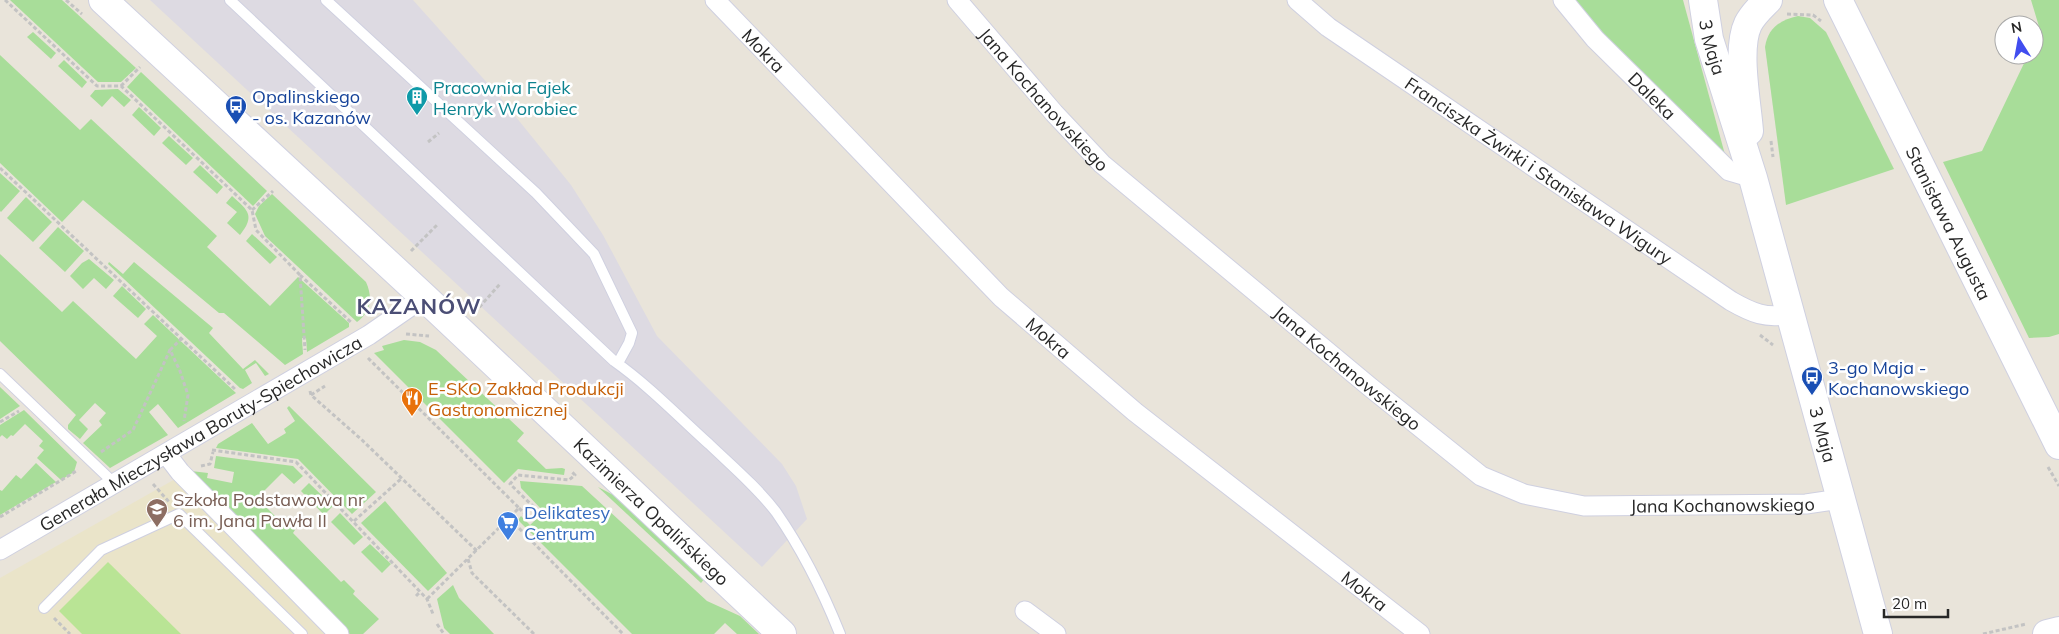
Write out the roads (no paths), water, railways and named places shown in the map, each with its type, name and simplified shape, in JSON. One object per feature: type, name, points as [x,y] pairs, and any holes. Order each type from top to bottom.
[{"type":"main road","name":"Kazimierza Opalińskiego","points":[[103,0],[424,297],[782,634]]},
{"type":"main road","name":"3 Maja","points":[[1703,0],[1709,39],[1763,170]]},
{"type":"main road","name":"Stanisława Augusta","points":[[1838,0],[2053,454]]},
{"type":"main road","name":"3 Maja","points":[[1773,9],[1752,16],[1747,26],[1743,44],[1763,170],[1790,314],[1878,634]]},
{"type":"main road","points":[[2040,628],[2059,631]]},
{"type":"street","name":"Mokra","points":[[715,0],[1000,297],[1135,412],[1420,634]]},
{"type":"street","name":"Jana Kochanowskiego","points":[[957,0],[1054,113],[1102,164],[1362,380],[1481,476],[1524,494],[1584,506],[1806,504],[1840,499]]},
{"type":"street","name":"Franciszka Żwirki i Stanisława Wigury","points":[[1297,0],[1328,27],[1731,301],[1748,311],[1774,318],[1790,314]]},
{"type":"street","name":"Daleka","points":[[1563,0],[1595,39],[1729,171],[1763,170]]},
{"type":"street","name":"Generała Mieczysława Boruty-Spiechowicza","points":[[0,550],[167,455],[369,335],[424,297]]},
{"type":"street","points":[[167,455],[180,472],[339,634]]},
{"type":"street","points":[[1025,611],[1056,634]]},
{"type":"lane","points":[[230,0],[618,363],[638,379],[747,480],[776,512],[830,610],[840,634]]},
{"type":"lane","points":[[326,0],[536,193],[594,254],[632,333],[629,343],[618,363]]},
{"type":"lane","points":[[0,374],[89,459],[123,479]]},
{"type":"lane","points":[[44,608],[101,550],[179,514],[302,634]]},
{"type":"place","name":"Pracownia Fajek Henryk Worobiec","points":[[417,116]]},
{"type":"place","name":"Opalinskiego - os. Kazanów","points":[[236,125]]},
{"type":"place","name":"3-go Maja - Kochanowskiego","points":[[1812,396]]},
{"type":"place","name":"E-SKO Zakład Produkcji Gastronomicznej","points":[[412,417]]},
{"type":"place","name":"Szkoła Podstawowa nr 6 im. Jana Pawła II","points":[[157,528]]},
{"type":"place","name":"Delikatesy Centrum","points":[[508,541]]},
{"type":"district","name":"KAZANÓW","points":[[419,306]]}]
